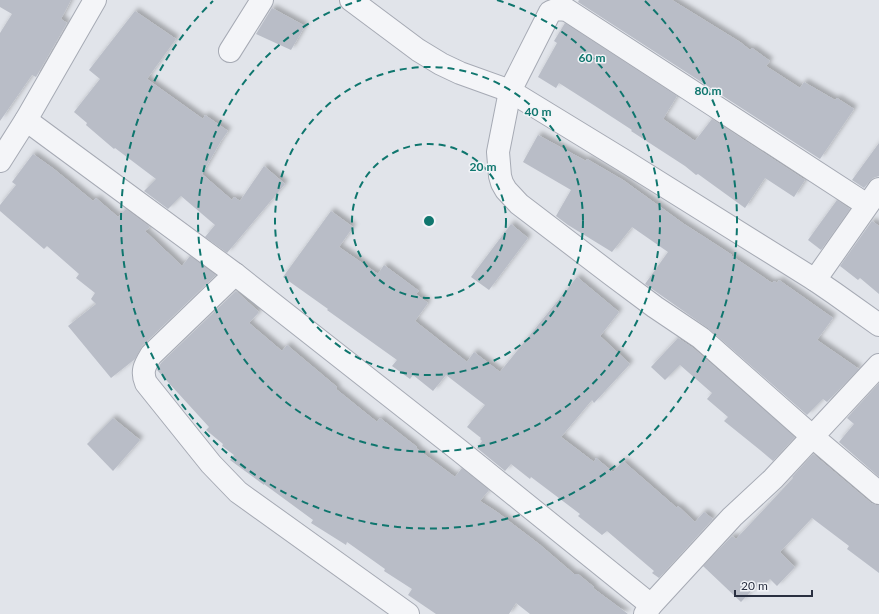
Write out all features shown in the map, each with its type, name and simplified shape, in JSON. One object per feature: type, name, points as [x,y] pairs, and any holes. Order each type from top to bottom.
[{"type":"street","points":[[0,160],[26,120],[95,0]]},
{"type":"street","points":[[230,51],[262,0]]},
{"type":"street","points":[[351,0],[418,50],[441,64],[460,73],[510,91],[815,280],[879,325]]},
{"type":"street","points":[[815,280],[873,197],[566,10],[558,9],[550,12],[510,91],[498,152],[500,176],[506,190],[519,204],[654,307],[701,338],[879,493]]},
{"type":"street","points":[[26,120],[235,274],[460,451],[648,609],[732,517],[773,479],[879,365]]},
{"type":"street","points":[[235,274],[151,355],[144,365],[143,376],[146,383],[211,464],[238,492],[408,614]]},
{"type":"building","points":[[0,0],[71,0],[61,19],[67,23],[36,77],[32,75],[0,121],[0,33],[12,14],[0,7]]},
{"type":"building","points":[[579,0],[672,0],[740,42],[750,50],[752,48],[770,61],[766,66],[800,88],[804,82],[835,100],[837,98],[854,109],[820,159],[578,2]]},
{"type":"building","points":[[272,8],[305,26],[291,50],[256,34]]},
{"type":"building","points":[[135,11],[176,39],[147,79],[203,119],[205,115],[228,131],[202,174],[232,200],[234,197],[240,201],[264,166],[285,184],[227,253],[205,237],[215,225],[181,196],[168,209],[144,191],[156,179],[115,148],[114,149],[86,125],[87,123],[74,112],[100,79],[89,70]]},
{"type":"building","points":[[565,23],[677,96],[663,119],[695,141],[712,119],[805,180],[794,197],[765,178],[745,208],[698,174],[696,175],[685,166],[631,131],[632,130],[559,83],[556,88],[538,77],[557,43],[554,41]]},
{"type":"building","points":[[538,135],[586,161],[587,159],[623,180],[684,224],[772,283],[774,281],[777,283],[779,280],[833,318],[817,340],[859,369],[827,402],[823,399],[807,415],[709,329],[645,284],[668,252],[632,227],[612,252],[556,216],[571,190],[523,162]]},
{"type":"building","points":[[879,143],[879,176],[873,178],[864,188],[852,180]]},
{"type":"building","points":[[33,154],[93,201],[96,198],[118,217],[126,209],[150,227],[145,231],[182,266],[190,256],[216,275],[142,346],[135,359],[111,378],[68,326],[96,304],[91,299],[95,293],[76,278],[79,274],[47,246],[44,249],[0,211],[0,205],[16,185],[12,182]]},
{"type":"building","points":[[837,200],[850,209],[821,250],[808,240]]},
{"type":"building","points":[[331,211],[353,227],[339,247],[378,274],[384,265],[419,291],[416,294],[428,303],[415,321],[467,362],[474,352],[500,372],[577,277],[619,312],[600,336],[630,364],[594,403],[592,400],[561,437],[594,462],[596,458],[613,472],[623,461],[677,508],[678,506],[695,522],[704,512],[713,519],[659,578],[652,573],[654,571],[607,531],[602,535],[578,516],[580,514],[531,477],[530,479],[511,464],[505,471],[477,448],[482,441],[480,439],[481,438],[467,427],[485,405],[446,375],[433,391],[413,375],[410,379],[392,366],[397,360],[283,277]]},
{"type":"building","points":[[872,221],[879,226],[879,294],[860,278],[858,280],[840,266]]},
{"type":"building","points":[[511,224],[528,238],[489,290],[471,277]]},
{"type":"building","points":[[236,291],[259,312],[249,323],[282,351],[287,345],[337,387],[336,389],[377,422],[380,418],[417,447],[416,448],[455,477],[462,468],[489,490],[480,501],[539,544],[574,574],[578,574],[594,587],[593,588],[628,614],[530,614],[516,603],[509,614],[436,614],[408,595],[412,589],[384,571],[385,569],[347,542],[346,545],[311,523],[313,520],[230,460],[234,455],[222,446],[223,444],[206,430],[209,427],[157,370],[161,363]]},
{"type":"building","points":[[678,338],[693,348],[795,437],[773,461],[724,421],[728,417],[707,399],[712,393],[680,365],[665,380],[651,367]]},
{"type":"building","points":[[879,383],[879,477],[839,442],[854,424],[847,418]]},
{"type":"building","points":[[113,418],[140,440],[113,471],[87,444]]},
{"type":"building","points":[[813,454],[871,503],[879,505],[879,573],[847,549],[849,546],[812,518],[780,552],[795,567],[777,586],[770,579],[760,589],[756,586],[741,602],[703,566],[732,536],[736,539],[793,478],[792,477]]}]
